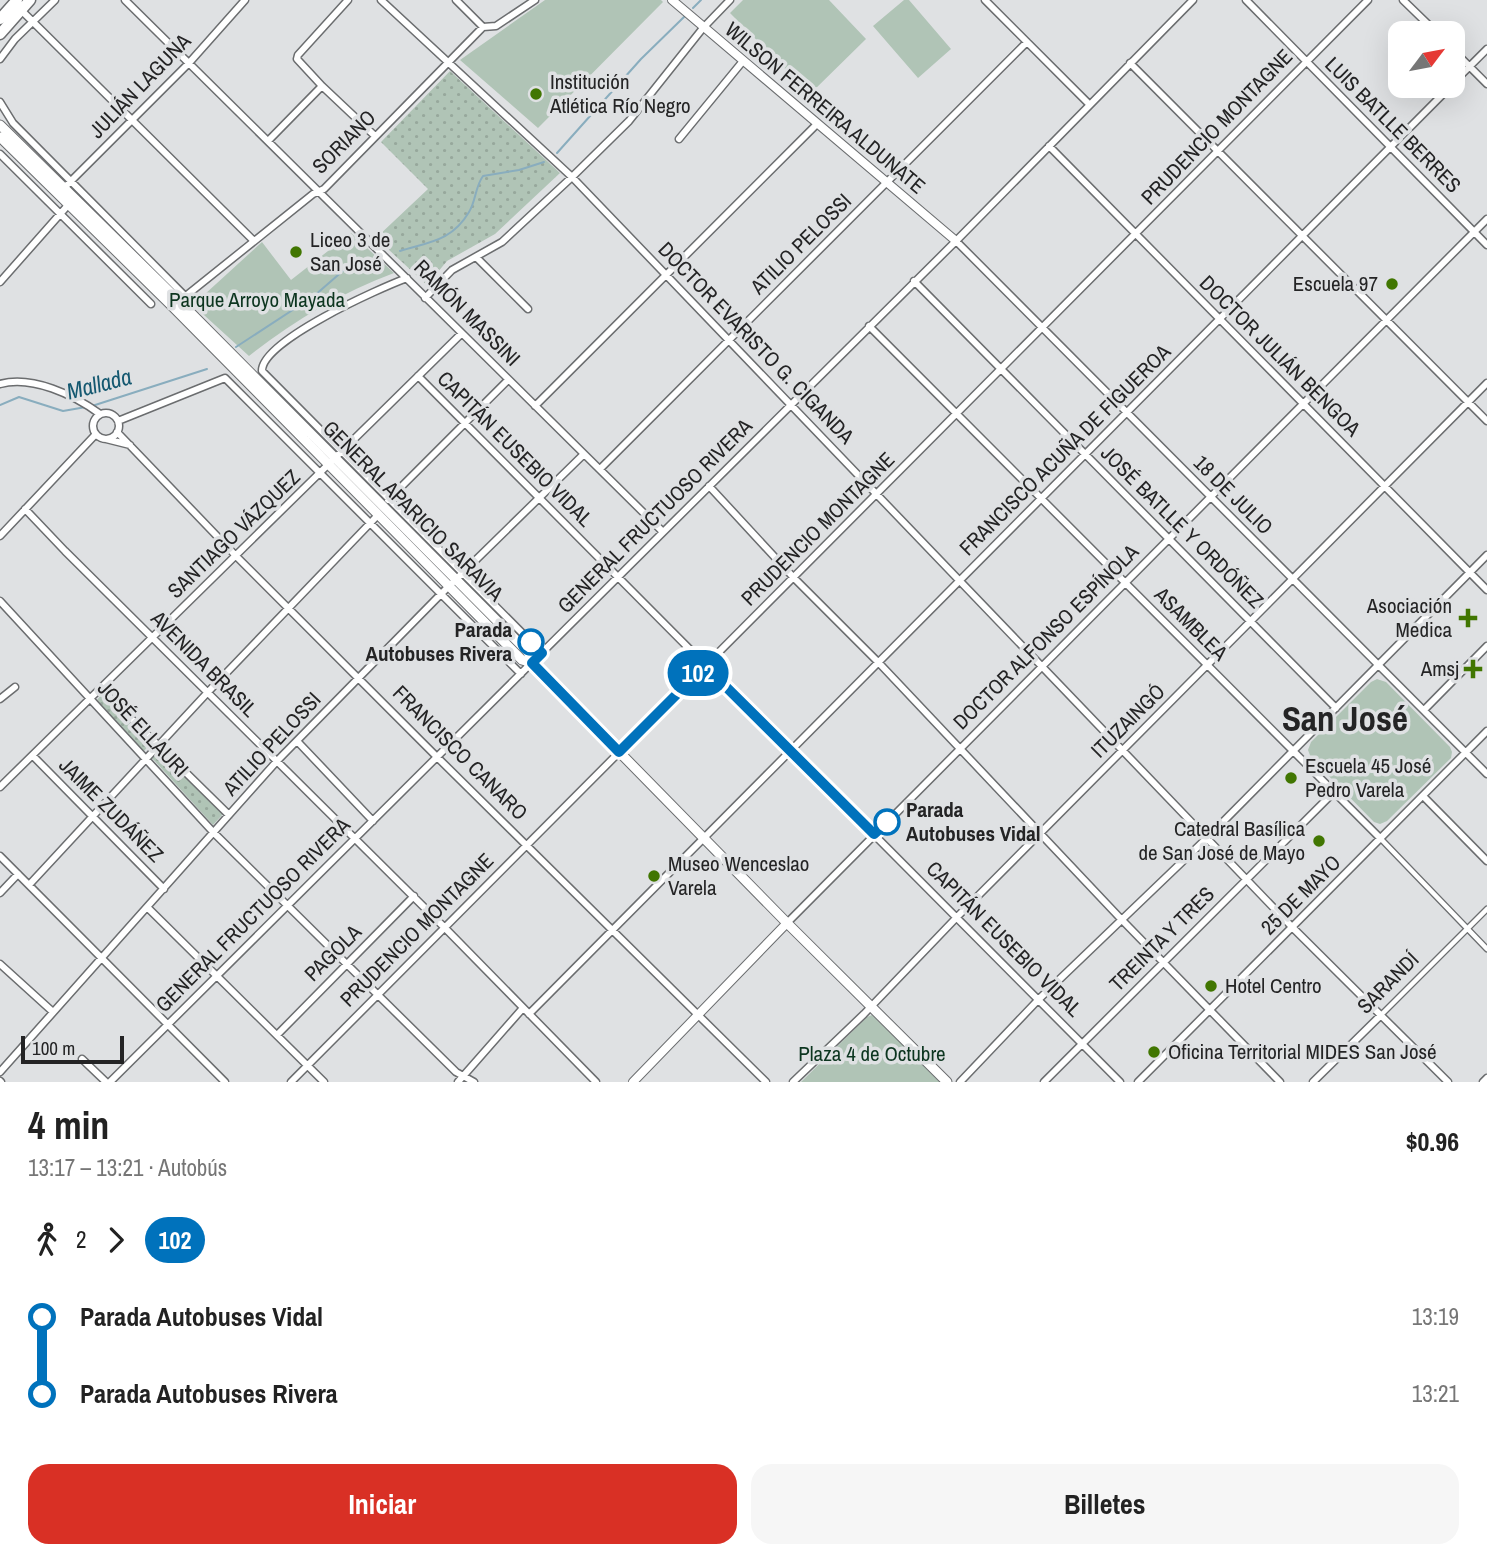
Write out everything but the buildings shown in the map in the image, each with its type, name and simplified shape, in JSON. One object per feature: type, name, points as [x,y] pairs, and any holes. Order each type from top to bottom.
[{"type":"highway","points":[[0,19],[30,0]]},
{"type":"highway","points":[[0,34],[19,5]]},
{"type":"main road","name":"GENERAL APARICIO SARAVIA","points":[[0,125],[457,580],[522,660],[532,663],[947,1082]]},
{"type":"main road","name":"GENERAL APARICIO SARAVIA","points":[[0,137],[65,187],[69,205],[179,301]]},
{"type":"street","points":[[0,59],[32,21],[42,15],[55,0]]},
{"type":"street","name":"RAMÓN MASSINI","points":[[125,0],[663,532]]},
{"type":"street","points":[[132,7],[138,0]]},
{"type":"street","name":"JULIÁN LAGUNA","points":[[65,187],[189,63],[245,0]]},
{"type":"street","points":[[348,0],[298,55],[299,63],[375,136]]},
{"type":"street","name":"DOCTOR EVARISTO G. CIGANDA","points":[[381,0],[572,177],[1293,928],[1448,1082]]},
{"type":"street","points":[[456,0],[483,27]]},
{"type":"street","name":"SORIANO","points":[[179,301],[313,194],[324,189],[483,27],[496,26],[535,0]]},
{"type":"street","name":"WILSON FERREIRA ALDUNATE","points":[[672,0],[956,241]]},
{"type":"street","points":[[425,298],[452,270],[502,242],[572,177],[629,121],[730,0]]},
{"type":"street","points":[[985,0],[1089,104]]},
{"type":"street","name":"GENERAL FRUCTUOSO RIVERA","points":[[108,1082],[956,241],[1193,0]]},
{"type":"street","name":"LUIS BATLLE BERRES","points":[[1246,0],[1487,245]]},
{"type":"street","name":"PRUDENCIO MONTAGNE","points":[[291,1082],[1368,0]]},
{"type":"street","points":[[1404,0],[1425,21]]},
{"type":"street","points":[[19,5],[254,241]]},
{"type":"street","name":"ATILIO PELOSSI","points":[[600,469],[1027,42]]},
{"type":"street","name":"FRANCISCO ACUÑA DE FIGUEROA","points":[[1465,72],[1487,49]]},
{"type":"street","points":[[679,139],[743,61]]},
{"type":"street","points":[[1465,62],[1487,84]]},
{"type":"street","points":[[1130,63],[1487,421]]},
{"type":"street","points":[[268,141],[322,86]]},
{"type":"street","name":"FRANCISCO ACUÑA DE FIGUEROA","points":[[529,1014],[1439,98]]},
{"type":"street","name":"GENERAL APARICIO SARAVIA","points":[[0,102],[13,123],[65,187]]},
{"type":"street","points":[[535,406],[817,124]]},
{"type":"street","name":"DOCTOR JULIÁN BENGOA","points":[[1049,146],[1487,590]]},
{"type":"street","points":[[0,154],[150,304]]},
{"type":"street","points":[[0,282],[69,205]]},
{"type":"street","name":"DOCTOR ALFONSO ESPÍNOLA","points":[[633,1082],[874,834],[1487,219]]},
{"type":"street","name":"18 DE JULIO","points":[[956,241],[1487,774]]},
{"type":"street","points":[[475,257],[528,309]]},
{"type":"street","name":"GENERAL APARICIO SARAVIA","points":[[407,278],[349,303],[289,338],[264,361],[262,371],[336,459],[457,580],[542,653]]},
{"type":"street","name":"JOSÉ BATLLE Y ORDÓÑEZ","points":[[914,281],[1336,708]]},
{"type":"street","name":"ASAMBLEA","points":[[869,326],[1335,791],[1487,949]]},
{"type":"street","name":"SANTIAGO VÁZQUEZ","points":[[0,787],[461,334]]},
{"type":"street","name":"CAPITÁN EUSEBIO VIDAL","points":[[418,376],[1120,1082]]},
{"type":"street","name":"GENERAL APARICIO SARAVIA","points":[[118,421],[225,377],[521,674]]},
{"type":"street","points":[[29,885],[370,523],[383,506],[508,380]]},
{"type":"street","points":[[0,384],[12,382],[51,388],[68,394],[96,415],[110,414],[118,421],[117,432],[112,437],[84,444]]},
{"type":"street","name":"ITUZAINGÓ","points":[[793,1082],[1209,666],[1487,383]]},
{"type":"street","points":[[96,415],[93,427],[96,433],[105,439],[132,446]]},
{"type":"street","name":"FRANCISCO CANARO","points":[[117,432],[237,557],[766,1082]]},
{"type":"street","points":[[0,536],[96,433]]},
{"type":"street","name":"ATILIO PELOSSI","points":[[0,1072],[277,761],[441,594],[584,454]]},
{"type":"street","points":[[709,485],[794,578],[879,663],[1121,919],[1280,1082]]},
{"type":"street","name":"AVENIDA BRASIL","points":[[25,509],[414,896],[596,1082]]},
{"type":"street","points":[[960,1082],[1039,999],[1207,838],[1487,555]]},
{"type":"street","name":"JOSÉ ELLAURI","points":[[0,601],[214,833],[456,1072],[474,1082]]},
{"type":"street","points":[[1424,710],[1487,646]]},
{"type":"street","points":[[0,699],[15,687]]},
{"type":"street","name":"JOSÉ ELLAURI","points":[[101,689],[229,815]]},
{"type":"street","name":"25 DE MAYO","points":[[1138,1082],[1487,731]]},
{"type":"street","points":[[297,741],[373,821]]},
{"type":"street","name":"JAIME ZUDÁÑEZ","points":[[33,756],[164,889]]},
{"type":"street","name":"TREINTA Y TRES","points":[[1044,1082],[1335,791]]},
{"type":"street","points":[[1423,796],[1487,861]]},
{"type":"street","points":[[0,856],[225,1082]]},
{"type":"street","points":[[0,893],[18,874]]},
{"type":"street","name":"PAGOLA","points":[[277,1035],[414,896]]},
{"type":"street","points":[[147,907],[324,1082]]},
{"type":"street","name":"SARANDÍ","points":[[1312,1082],[1487,909]]},
{"type":"street","points":[[0,964],[53,1013]]},
{"type":"street","points":[[458,1082],[523,1008]]},
{"type":"street","points":[[82,1059],[108,1082]]},
{"type":"green space","name":"Institución Atlética Río Negro","points":[[545,0],[663,2],[538,128],[460,60]]},
{"type":"green space","points":[[743,0],[829,0],[866,39],[810,94],[730,13]]},
{"type":"green space","points":[[904,0],[909,0],[951,49],[918,78],[873,26]]},
{"type":"green space","points":[[450,71],[560,173],[495,234],[447,261],[427,285],[376,238],[428,189],[381,142]]},
{"type":"green space","name":"Parque Arroyo Mayada","points":[[351,233],[394,273],[355,289],[318,309],[249,356],[193,305],[262,242],[291,280]]},
{"type":"green space","points":[[1377,679],[1386,682],[1452,752],[1451,758],[1387,821],[1380,824],[1374,822],[1311,758],[1308,750],[1311,742]]},
{"type":"green space","points":[[102,694],[151,743],[144,751],[97,700]]},
{"type":"green space","points":[[160,750],[223,814],[213,825],[152,758]]},
{"type":"green space","name":"Plaza 4 de Octubre","points":[[872,1015],[941,1082],[801,1082],[867,1017]]},
{"type":"waterway","name":"Mallada","points":[[693,8],[701,0]]},
{"type":"waterway","name":"Mallada","points":[[557,153],[641,59],[685,16]]},
{"type":"waterway","name":"Mallada","points":[[400,251],[439,239],[455,229],[471,208],[483,176],[519,170],[544,162]]},
{"type":"waterway","name":"Mallada","points":[[236,347],[314,296],[345,269],[380,262]]},
{"type":"waterway","name":"Mallada","points":[[92,406],[207,369]]},
{"type":"waterway","name":"Mallada","points":[[0,405],[19,397],[63,411],[86,407]]},
{"type":"bus line","name":"102","points":[[531,642],[542,653],[532,663],[619,752],[705,666],[874,834],[887,822]]},
{"type":"place","name":"Institución Atlética Río Negro","points":[[536,94]]},
{"type":"place","name":"Liceo 3 de San José","points":[[296,252]]},
{"type":"place","name":"Escuela 97","points":[[1392,284]]},
{"type":"place","name":"Asociación Medica","points":[[1468,618]]},
{"type":"place","name":"Parada Autobuses Rivera","points":[[531,642]]},
{"type":"place","name":"Amsj","points":[[1473,669]]},
{"type":"place","name":"Escuela 45 José Pedro Varela","points":[[1291,778]]},
{"type":"place","name":"Parada Autobuses Vidal","points":[[887,822]]},
{"type":"place","name":"Catedral Basílica de San José de Mayo","points":[[1319,841]]},
{"type":"place","name":"Museo Wenceslao Varela","points":[[654,876]]},
{"type":"place","name":"Hotel Centro","points":[[1211,986]]},
{"type":"place","name":"Oficina Territorial MIDES San José","points":[[1154,1052]]},
{"type":"district","name":"San José","points":[[1345,719]]}]
